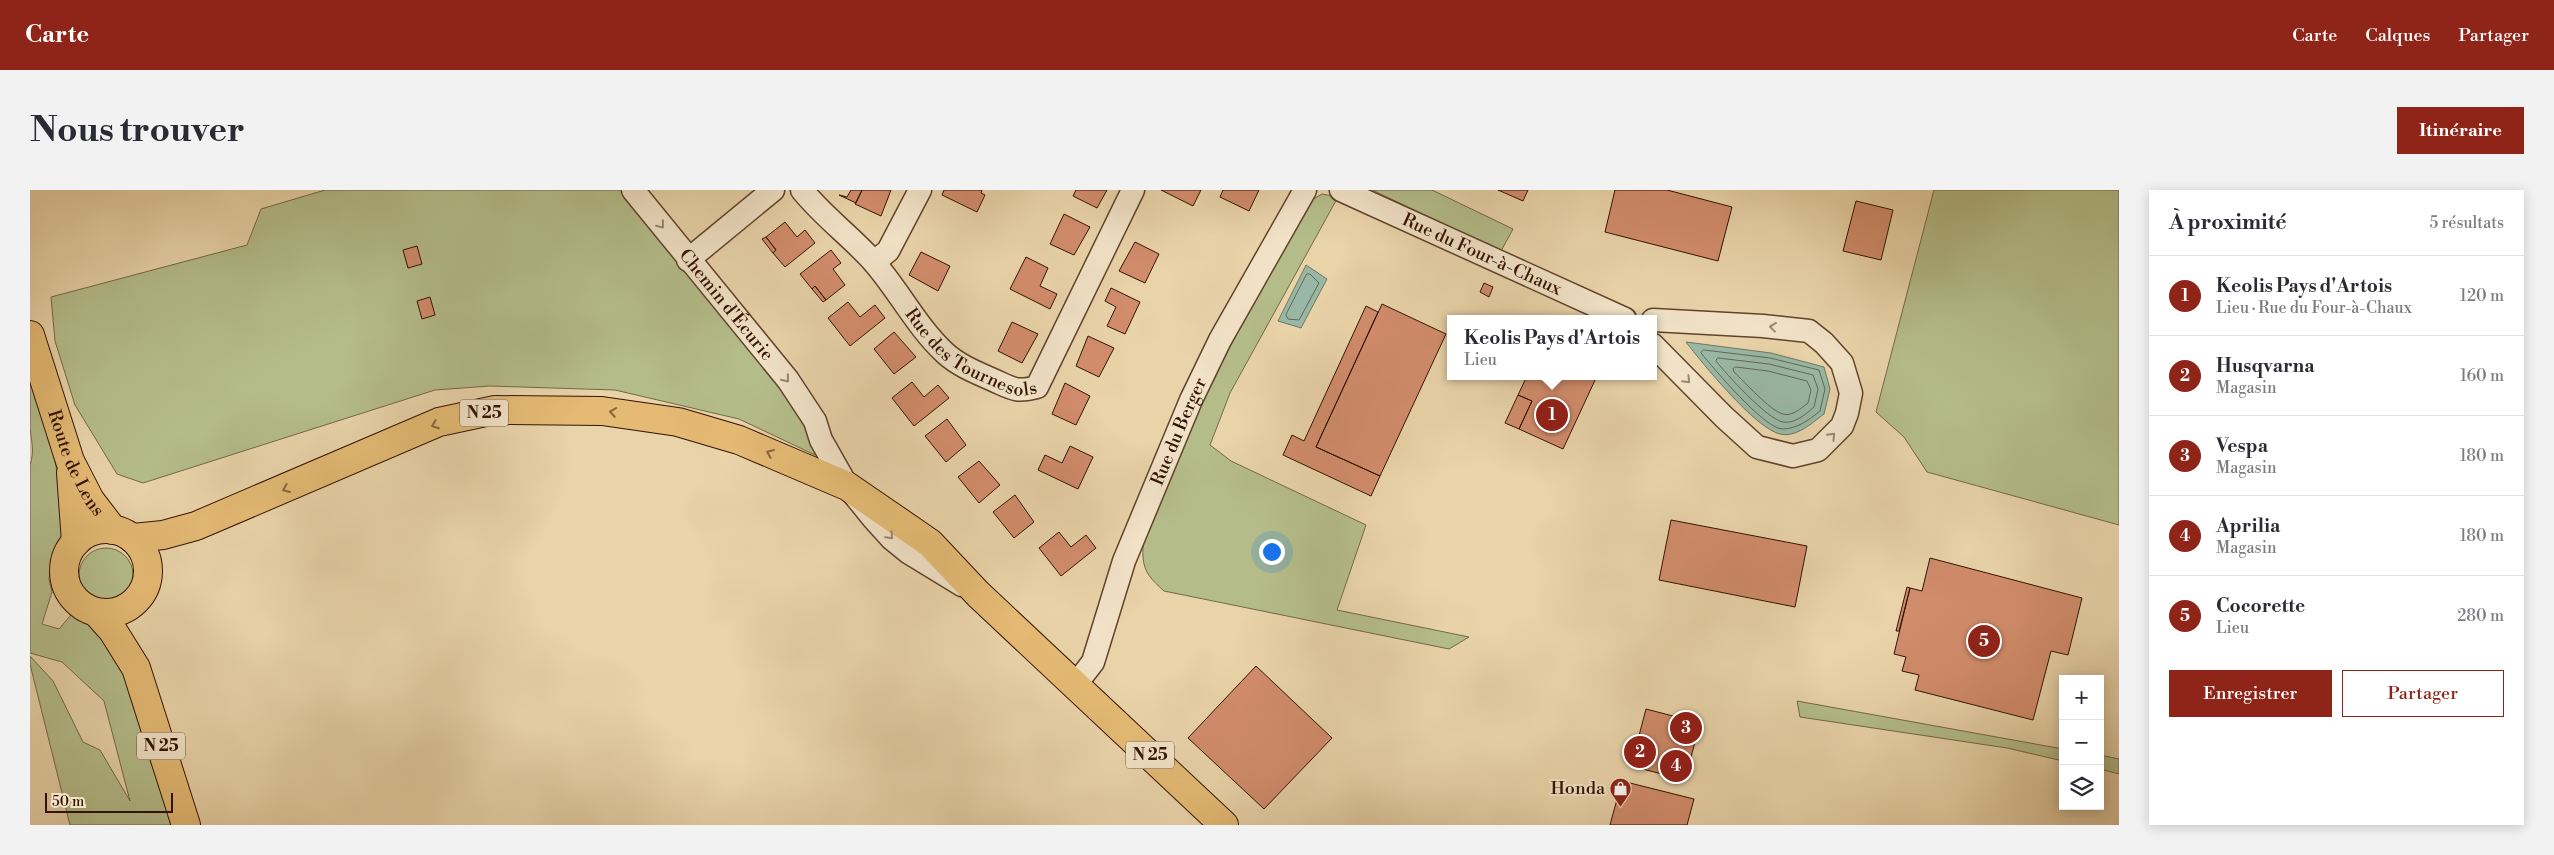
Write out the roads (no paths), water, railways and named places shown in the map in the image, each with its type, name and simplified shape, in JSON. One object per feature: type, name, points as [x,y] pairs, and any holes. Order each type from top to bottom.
[{"type":"main road","name":"Route de Lens","points":[[30,335],[70,461],[90,500],[123,534]]},
{"type":"main road","name":"N 25","points":[[123,534],[162,535],[196,526],[439,422],[495,410],[602,411],[678,422],[739,440],[847,486],[930,543],[978,594],[1224,825]]},
{"type":"main road","points":[[70,461],[76,542]]},
{"type":"main road","points":[[93,531],[123,534],[140,546],[148,566],[145,587],[131,605],[120,610],[96,612],[82,606],[74,599],[64,579],[66,559],[76,542],[93,531]]},
{"type":"main road","name":"N 25","points":[[136,668],[134,616],[139,596]]},
{"type":"main road","name":"N 25","points":[[96,612],[113,631],[136,668],[186,825]]},
{"type":"street","name":"Chemin d'Écurie","points":[[633,190],[688,260],[788,380],[818,430],[847,486]]},
{"type":"street","points":[[688,260],[773,190]]},
{"type":"street","name":"Rue des Tournesols","points":[[802,190],[816,208],[853,240],[874,262],[946,353],[970,369],[1021,392],[1038,387],[1133,190]]},
{"type":"street","points":[[874,262],[888,251],[920,190]]},
{"type":"street","name":"Rue du Berger","points":[[1076,684],[1093,662],[1124,561],[1191,400],[1220,340],[1305,190]]},
{"type":"street","name":"Rue du Four-à-Chaux","points":[[1341,190],[1620,315]]},
{"type":"street","points":[[1657,320],[1764,326],[1809,331],[1824,343],[1842,363],[1851,393],[1847,413],[1842,426],[1818,450],[1793,456],[1757,447],[1724,418],[1657,349]]},
{"type":"street","points":[[799,465],[815,455],[818,430]]},
{"type":"water","points":[[1306,265],[1327,279],[1301,328],[1278,321]]},
{"type":"water","points":[[1686,342],[1771,353],[1824,367],[1830,389],[1824,414],[1803,429],[1792,434],[1780,434],[1770,429],[1757,420],[1730,394]]},
{"type":"place","name":"Keolis Pays d'Artois","points":[[1552,415]]},
{"type":"place","name":"Cocorette","points":[[1984,641]]},
{"type":"place","name":"Vespa","points":[[1686,728]]},
{"type":"place","name":"Husqvarna","points":[[1640,752]]},
{"type":"place","name":"Aprilia","points":[[1676,766]]},
{"type":"place","name":"Honda","points":[[1621,807]]}]
